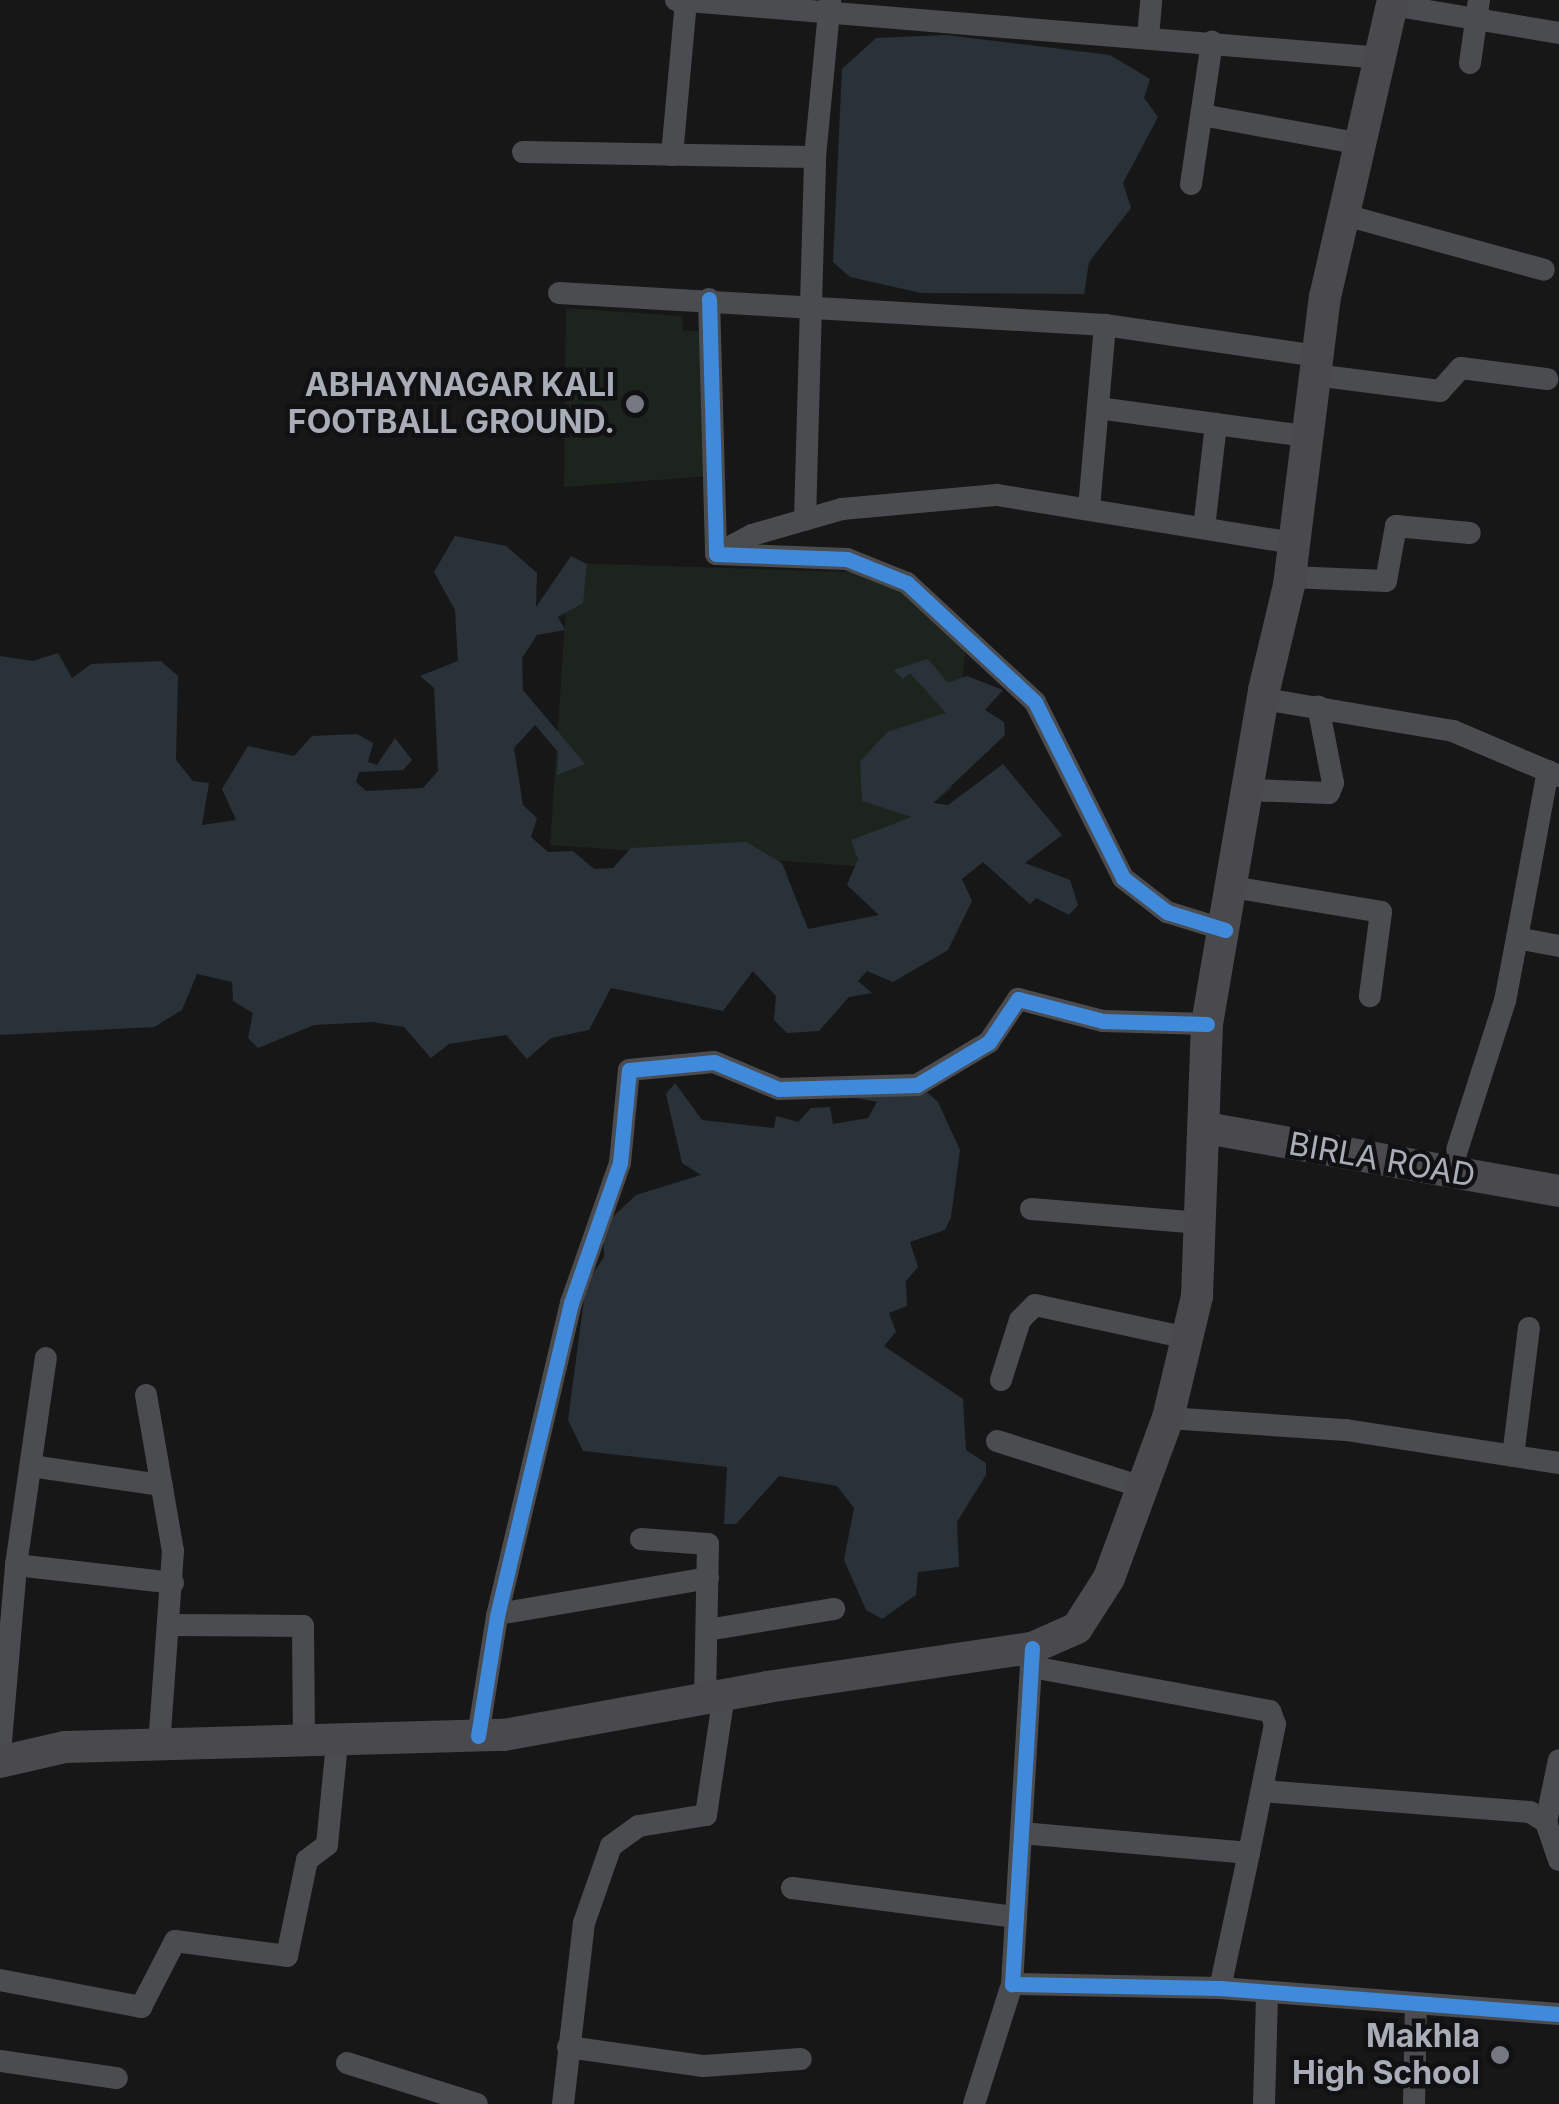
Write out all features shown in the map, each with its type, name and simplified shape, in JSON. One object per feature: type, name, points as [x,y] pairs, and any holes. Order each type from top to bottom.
[{"type":"main road","points":[[0,1762],[65,1748],[304,1745],[478,1736],[715,1696],[1032,1658],[1077,1628],[1108,1578],[1168,1418],[1186,1338],[1203,1223],[1207,1024],[1264,699],[1290,577],[1316,365],[1392,3]]},
{"type":"main road","name":"BIRLA ROAD","points":[[1206,1128],[1559,1191]]},
{"type":"street","points":[[676,0],[829,6],[1382,58]]},
{"type":"street","points":[[1148,37],[1151,0]]},
{"type":"street","points":[[672,155],[686,1]]},
{"type":"street","points":[[1392,3],[1477,11],[1559,33]]},
{"type":"street","points":[[805,520],[815,157],[829,6]]},
{"type":"street","points":[[1470,63],[1477,11]]},
{"type":"street","points":[[1191,184],[1212,42]]},
{"type":"street","points":[[1202,116],[1362,144]]},
{"type":"street","points":[[523,152],[815,157]]},
{"type":"street","points":[[1345,215],[1544,270]]},
{"type":"street","points":[[559,293],[812,303],[1105,325],[1440,391],[1461,368],[1546,380]]},
{"type":"street","points":[[710,299],[713,556]]},
{"type":"street","points":[[1088,508],[1105,325]]},
{"type":"street","points":[[1098,408],[1306,436]]},
{"type":"street","points":[[1204,528],[1216,424]]},
{"type":"street","points":[[713,556],[752,535],[805,520],[936,496],[996,495],[1294,544]]},
{"type":"street","points":[[1290,577],[1386,582],[1396,526],[1470,533]]},
{"type":"street","points":[[713,556],[847,559],[907,583],[1035,702],[1123,878],[1166,912],[1225,930]]},
{"type":"street","points":[[1264,699],[1453,731],[1553,774],[1505,1001],[1450,1172]]},
{"type":"street","points":[[1248,790],[1329,793],[1333,783],[1318,706]]},
{"type":"street","points":[[1232,888],[1381,912],[1370,996]]},
{"type":"street","points":[[1518,938],[1559,946]]},
{"type":"street","points":[[478,1736],[498,1614],[571,1303],[620,1163],[629,1070],[714,1062],[779,1089],[916,1086],[989,1042],[1018,999],[1113,1022],[1207,1024]]},
{"type":"street","points":[[1032,1209],[1203,1223]]},
{"type":"street","points":[[1001,1380],[1020,1320],[1035,1304],[1186,1338]]},
{"type":"street","points":[[1513,1456],[1529,1328]]},
{"type":"street","points":[[0,1753],[16,1565],[46,1358]]},
{"type":"street","points":[[146,1394],[172,1532],[172,1583],[159,1747]]},
{"type":"street","points":[[1168,1418],[1346,1430],[1559,1463]]},
{"type":"street","points":[[997,1441],[1142,1487]]},
{"type":"street","points":[[30,1466],[162,1485]]},
{"type":"street","points":[[562,2104],[584,1923],[612,1846],[640,1826],[706,1815],[715,1696],[707,1630],[706,1543],[641,1539]]},
{"type":"street","points":[[16,1565],[172,1583]]},
{"type":"street","points":[[498,1614],[708,1578]]},
{"type":"street","points":[[707,1630],[834,1610]]},
{"type":"street","points":[[169,1624],[303,1626],[304,1745]]},
{"type":"street","points":[[974,2104],[1012,1984],[1032,1658],[1264,1706],[1275,1724],[1220,1988]]},
{"type":"street","points":[[0,1980],[141,2007],[174,1942],[287,1956],[307,1860],[327,1845],[337,1743]]},
{"type":"street","points":[[1559,1760],[1546,1822],[1559,1860]]},
{"type":"street","points":[[1262,1791],[1530,1812],[1546,1822]]},
{"type":"street","points":[[1021,1833],[1250,1853]]},
{"type":"street","points":[[792,1888],[1014,1917]]},
{"type":"street","points":[[1012,1984],[1220,1988],[1267,1995],[1559,2014]]},
{"type":"street","points":[[1264,2104],[1267,1995]]},
{"type":"street","points":[[1414,2104],[1416,2004]]},
{"type":"street","points":[[568,2047],[704,2066],[801,2059]]},
{"type":"street","points":[[0,2061],[117,2078]]},
{"type":"street","points":[[347,2063],[477,2104]]},
{"type":"shaded area","points":[[946,35],[1110,55],[1150,79],[1144,98],[1158,117],[1123,183],[1131,208],[1089,262],[1084,294],[921,293],[850,277],[833,262],[842,69],[876,38]]},
{"type":"shaded area","name":"ABHAYNAGAR KALI FOOTBALL GROUND.","points":[[566,308],[682,316],[683,331],[701,331],[710,476],[564,487]]},
{"type":"shaded area","points":[[455,536],[506,546],[537,573],[536,607],[571,556],[587,564],[583,603],[558,617],[565,630],[537,635],[522,658],[523,690],[585,764],[557,775],[558,752],[535,725],[514,748],[523,805],[537,818],[531,837],[548,852],[573,851],[594,869],[613,868],[631,848],[746,842],[782,863],[808,929],[879,915],[847,885],[858,859],[851,840],[912,817],[862,801],[860,762],[887,732],[946,713],[910,673],[903,679],[893,670],[928,659],[948,683],[967,676],[1003,690],[985,710],[1004,722],[1005,735],[933,803],[948,805],[1003,764],[1062,835],[1025,863],[1070,880],[1078,905],[1069,915],[1036,898],[1030,904],[983,862],[962,879],[972,901],[948,950],[893,982],[867,971],[858,981],[872,993],[849,997],[819,1031],[787,1033],[774,1020],[776,996],[753,971],[723,1011],[611,988],[589,1030],[551,1038],[527,1059],[506,1035],[449,1044],[431,1058],[404,1027],[372,1022],[314,1025],[258,1048],[248,1038],[253,1013],[233,1001],[232,982],[197,974],[182,1010],[154,1027],[0,1035],[0,656],[33,661],[58,653],[72,678],[91,664],[161,661],[178,676],[176,760],[193,781],[209,783],[202,825],[236,820],[222,789],[248,746],[294,756],[312,736],[357,734],[373,743],[368,762],[377,765],[395,738],[412,760],[403,770],[359,772],[356,782],[366,791],[423,788],[438,771],[434,688],[420,676],[458,661],[455,610],[434,572]]},
{"type":"shaded area","points":[[569,563],[884,573],[966,644],[951,789],[855,866],[550,845]]},
{"type":"shaded area","points":[[911,1078],[938,1102],[960,1150],[951,1217],[945,1230],[910,1242],[918,1267],[906,1281],[907,1306],[889,1313],[896,1332],[884,1346],[963,1399],[966,1450],[986,1463],[986,1475],[957,1522],[959,1567],[918,1572],[916,1595],[882,1619],[866,1610],[844,1560],[854,1508],[837,1486],[779,1476],[736,1524],[724,1524],[727,1467],[583,1451],[568,1420],[586,1284],[604,1257],[603,1226],[636,1195],[701,1175],[682,1163],[666,1094],[675,1083],[702,1120],[774,1128],[776,1116],[798,1122],[811,1108],[830,1107],[833,1124],[868,1118],[877,1102],[852,1097]]},
{"type":"cycle path","points":[[709,299],[716,554],[847,559],[907,583],[1035,702],[1123,878],[1167,912],[1225,930]]},
{"type":"cycle path","points":[[478,1736],[497,1616],[571,1303],[620,1163],[629,1070],[714,1062],[779,1089],[917,1085],[989,1042],[1018,999],[1103,1021],[1207,1024]]},
{"type":"cycle path","points":[[1032,1648],[1012,1984],[1220,1988],[1559,2014]]},
{"type":"place","name":"ABHAYNAGAR KALI FOOTBALL GROUND.","points":[[635,404]]},
{"type":"place","name":"Makhla High School","points":[[1500,2055]]}]
